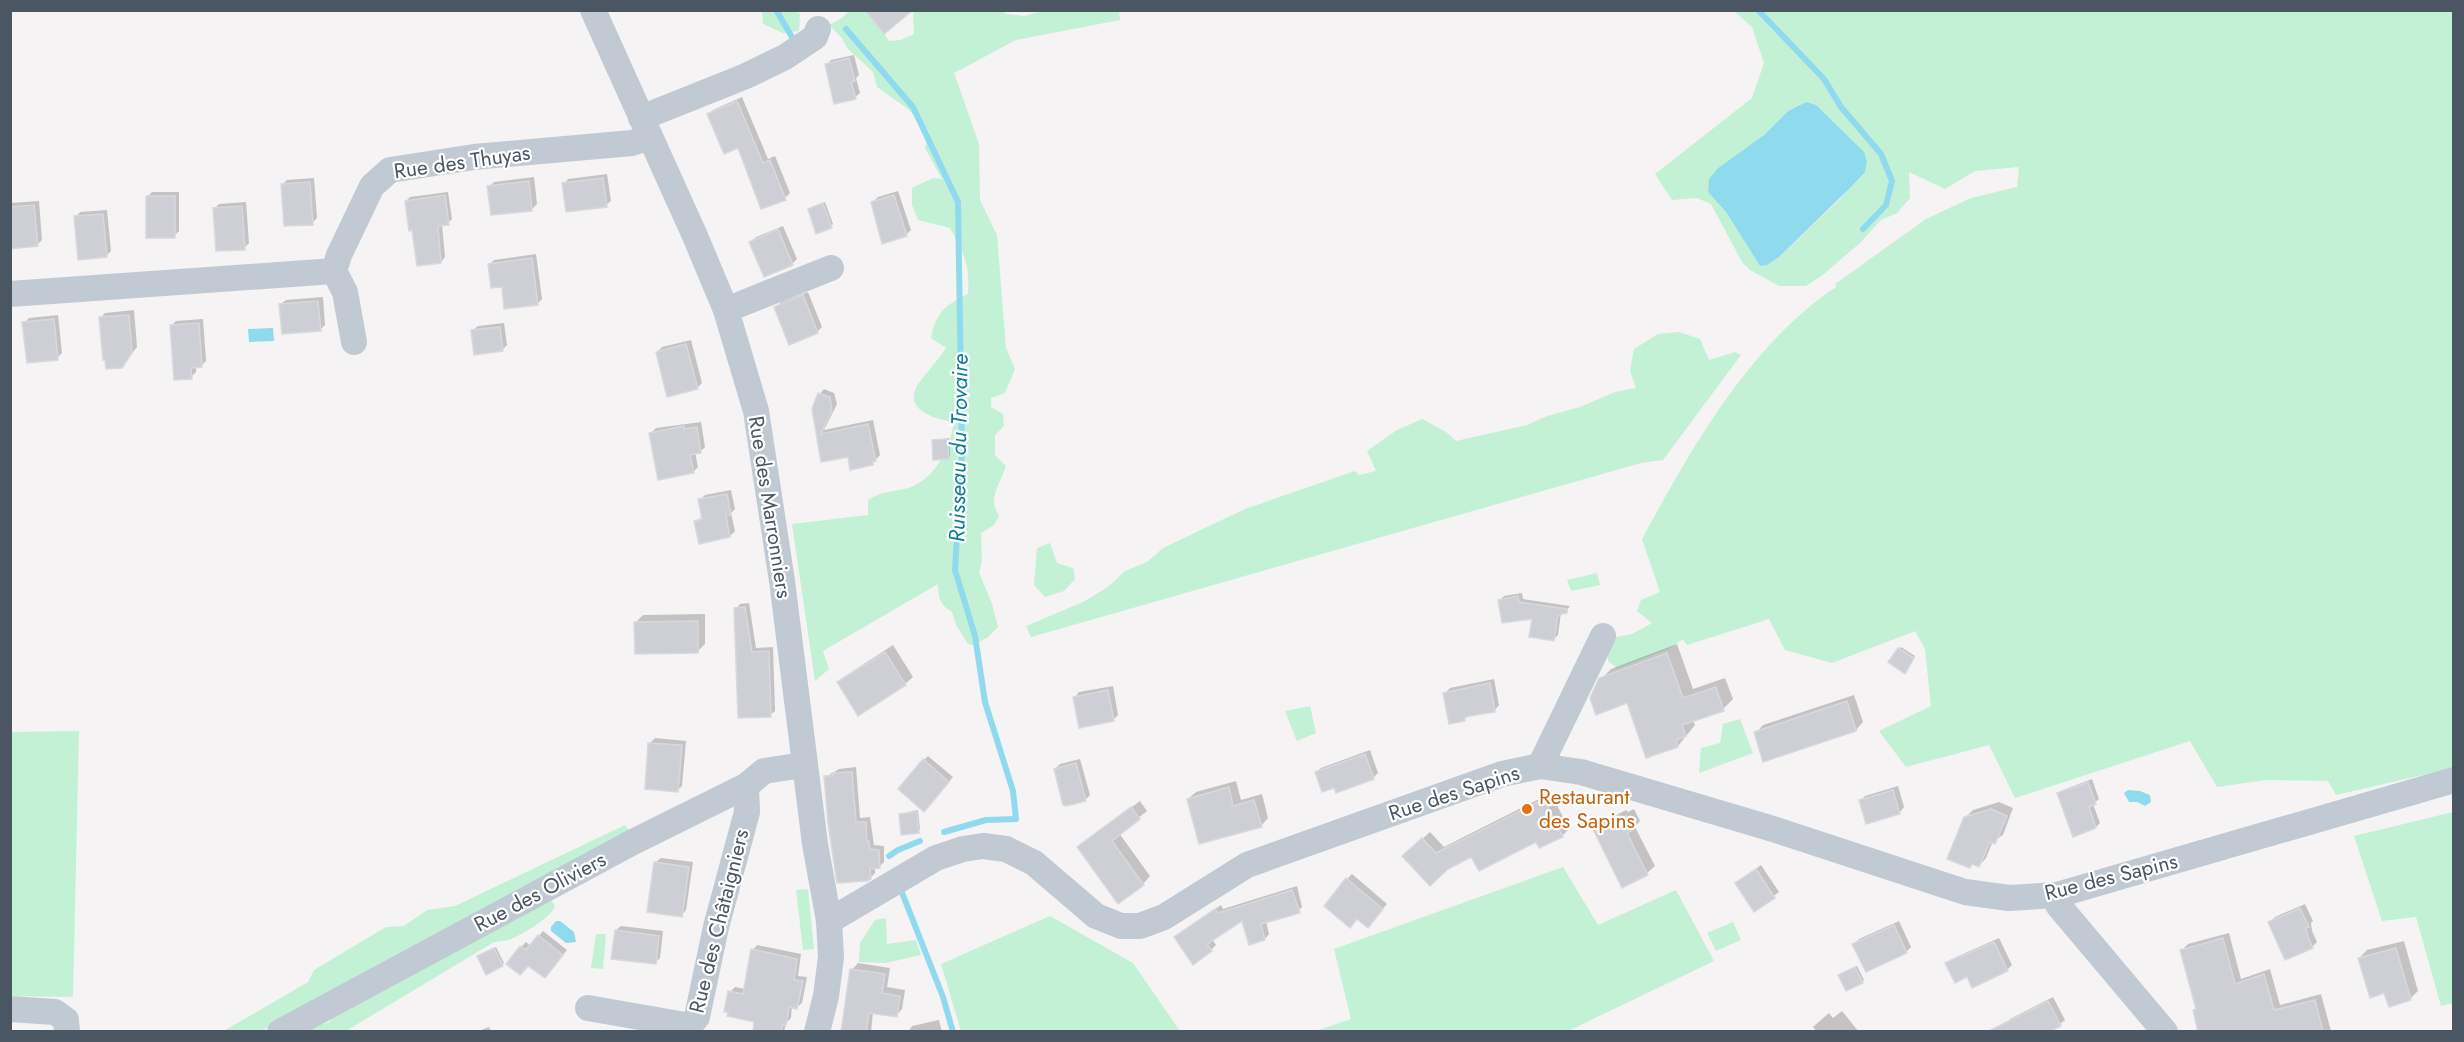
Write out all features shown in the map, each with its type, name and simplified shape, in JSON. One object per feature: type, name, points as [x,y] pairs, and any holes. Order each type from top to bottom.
[{"type":"street","name":"Rue des Marronniers","points":[[593,10],[726,310],[756,411],[782,581],[803,765],[820,882],[829,921],[831,957],[826,996],[817,1032]]},
{"type":"street","name":"Rue des Thuyas","points":[[334,271],[339,255],[372,186],[390,170],[474,157],[632,143],[645,128],[785,57],[815,37],[818,28]]},
{"type":"street","points":[[726,310],[831,268]]},
{"type":"street","points":[[10,294],[334,271],[345,292],[354,342]]},
{"type":"street","points":[[1540,766],[1603,636]]},
{"type":"street","name":"Rue des Oliviers","points":[[280,1032],[633,842],[755,772],[803,765]]},
{"type":"street","name":"Rue des Sapins","points":[[829,921],[936,858],[963,849],[983,846],[1006,849],[1034,863],[1096,916],[1120,926],[1140,926],[1164,917],[1247,865],[1502,774],[1540,766],[1581,772],[1773,829],[1965,892],[2009,897],[2057,895],[2454,780]]},
{"type":"street","name":"Rue des Châtaigniers","points":[[588,1008],[685,1025],[697,1017],[755,772]]},
{"type":"street","points":[[2057,895],[2058,905],[2165,1032]]},
{"type":"street","points":[[10,1009],[55,1012],[66,1020],[67,1032]]},
{"type":"green space","points":[[762,11],[797,11],[800,14],[799,31],[783,33],[763,24]]},
{"type":"green space","points":[[849,11],[869,11],[889,41],[900,40],[914,34],[913,13],[917,11],[1003,11],[1006,14],[1025,16],[1041,11],[1119,11],[1120,20],[1016,40],[954,73],[979,144],[980,200],[997,235],[1006,348],[1015,369],[1005,393],[991,398],[991,407],[1003,414],[1004,426],[995,435],[995,455],[1006,466],[994,497],[999,516],[994,525],[981,533],[982,561],[979,572],[992,604],[998,627],[987,638],[973,645],[968,644],[956,625],[952,612],[940,600],[938,584],[823,651],[829,669],[815,681],[792,524],[868,515],[868,500],[918,484],[934,470],[945,452],[954,422],[933,417],[920,409],[914,398],[915,390],[946,348],[931,338],[939,315],[947,306],[968,294],[965,260],[950,228],[918,220],[912,205],[912,188],[933,178],[942,179],[925,148],[929,132],[908,109],[877,87],[873,72],[847,48],[842,38],[829,25]]},
{"type":"green space","points":[[1734,11],[2453,11],[2453,768],[2336,795],[2328,781],[2266,780],[2217,787],[2190,741],[2015,798],[1989,745],[1906,767],[1879,731],[1931,706],[1925,649],[1915,631],[1832,663],[1785,650],[1769,619],[1687,645],[1683,639],[1670,648],[1617,668],[1608,661],[1607,649],[1616,637],[1632,634],[1652,623],[1637,611],[1641,600],[1660,592],[1642,539],[1702,435],[1749,368],[1805,311],[1836,287],[1835,284],[1926,219],[1971,198],[2017,187],[2019,167],[1975,171],[1945,189],[1909,172],[1910,198],[1897,213],[1881,220],[1860,243],[1824,274],[1806,286],[1779,286],[1750,270],[1742,262],[1711,204],[1697,198],[1672,200],[1655,174],[1752,98],[1764,63],[1752,27]],"holes":[[[1806,102],[1867,162],[1865,171],[1839,200],[1779,257],[1767,265],[1760,266],[1726,212],[1708,192],[1718,168],[1764,135],[1788,111]]]},
{"type":"green space","points":[[1679,332],[1700,339],[1709,360],[1735,352],[1741,355],[1663,460],[1641,463],[1031,637],[1026,626],[1083,602],[1108,587],[1125,571],[1147,562],[1163,548],[1245,509],[1355,471],[1359,475],[1376,471],[1367,451],[1397,430],[1422,419],[1446,432],[1456,441],[1527,425],[1615,392],[1636,388],[1630,371],[1634,349],[1658,334]]},
{"type":"green space","points":[[1050,543],[1057,563],[1073,568],[1075,579],[1064,591],[1045,597],[1034,585],[1037,548]]},
{"type":"green space","points":[[1597,573],[1600,585],[1571,591],[1567,580]]},
{"type":"green space","points":[[1310,706],[1316,733],[1297,741],[1285,711]]},
{"type":"green space","points":[[1740,719],[1753,753],[1699,773],[1701,748],[1720,743],[1723,724]]},
{"type":"green space","points":[[79,731],[73,997],[11,996],[11,732]]},
{"type":"green space","points":[[2453,812],[2453,1003],[2441,1006],[2416,917],[2382,921],[2354,836]]},
{"type":"green space","points":[[625,825],[631,833],[262,1031],[222,1032],[308,982],[314,970],[386,927],[404,926],[427,910],[455,906]]},
{"type":"green space","points":[[1563,867],[1598,925],[1676,890],[1714,961],[1568,1031],[1316,1031],[1351,1019],[1334,949]]},
{"type":"green space","points":[[808,889],[814,949],[803,950],[796,890]]},
{"type":"green space","points":[[548,896],[555,906],[535,926],[509,940],[494,942],[346,1031],[299,1032],[329,1022],[348,1001]]},
{"type":"green space","points":[[1050,916],[1133,963],[1180,1031],[961,1031],[941,964]]},
{"type":"green space","points":[[886,918],[887,944],[916,940],[921,955],[886,963],[859,962],[860,943],[875,920]]},
{"type":"green space","points":[[1733,922],[1741,940],[1716,951],[1707,933]]},
{"type":"green space","points":[[596,934],[606,934],[603,969],[591,968]]},
{"type":"water","points":[[1806,102],[1816,105],[1864,152],[1867,162],[1865,172],[1779,257],[1767,265],[1760,266],[1726,212],[1708,192],[1709,179],[1718,168],[1764,135],[1788,111]]},
{"type":"water","points":[[273,328],[274,341],[249,342],[248,329]]},
{"type":"water","points":[[2128,790],[2150,795],[2151,802],[2145,806],[2137,802],[2129,802],[2124,793]]},
{"type":"water","points":[[556,921],[560,921],[574,932],[576,942],[566,943],[551,931]]},
{"type":"building","points":[[865,10],[913,10],[884,34]]},
{"type":"building","points":[[849,58],[855,81],[851,82],[856,99],[834,104],[825,64]]},
{"type":"building","points":[[737,101],[763,163],[770,160],[786,200],[761,209],[738,148],[724,154],[707,114]]},
{"type":"building","points":[[603,178],[607,207],[566,212],[562,183]]},
{"type":"building","points":[[529,181],[532,211],[491,215],[487,186]]},
{"type":"building","points":[[310,182],[313,225],[284,226],[281,184]]},
{"type":"building","points":[[445,195],[449,225],[438,226],[441,263],[417,266],[405,201]]},
{"type":"building","points":[[894,195],[907,236],[882,244],[871,202]]},
{"type":"building","points":[[146,196],[175,196],[175,238],[146,238]]},
{"type":"building","points":[[823,203],[832,228],[816,234],[808,209]]},
{"type":"building","points":[[34,205],[38,246],[10,249],[10,207]]},
{"type":"building","points":[[242,206],[245,250],[216,251],[213,208]]},
{"type":"building","points":[[103,214],[107,257],[78,260],[74,216]]},
{"type":"building","points":[[778,229],[793,265],[764,277],[749,242]]},
{"type":"building","points":[[532,258],[538,305],[504,309],[502,287],[491,288],[488,264]]},
{"type":"building","points":[[803,295],[818,333],[789,345],[774,307]]},
{"type":"building","points":[[318,301],[321,331],[282,334],[279,304]]},
{"type":"building","points":[[129,315],[132,353],[122,368],[106,369],[99,317]]},
{"type":"building","points":[[54,319],[58,360],[27,363],[22,322]]},
{"type":"building","points":[[199,323],[202,367],[191,368],[192,379],[174,380],[170,325]]},
{"type":"building","points":[[500,327],[503,351],[474,355],[471,330]]},
{"type":"building","points":[[686,344],[698,389],[667,397],[656,352]]},
{"type":"building","points":[[818,393],[830,397],[832,410],[821,434],[868,424],[876,461],[873,465],[850,470],[848,457],[821,462],[812,409]]},
{"type":"building","points":[[684,426],[684,429],[697,427],[701,453],[690,455],[694,473],[658,480],[649,433]]},
{"type":"building","points":[[947,439],[949,459],[933,460],[932,440]]},
{"type":"building","points":[[727,494],[731,515],[726,516],[730,537],[699,544],[694,521],[702,519],[698,499]]},
{"type":"building","points":[[1518,596],[1519,602],[1567,609],[1567,613],[1558,615],[1554,641],[1529,637],[1532,619],[1502,623],[1498,600]]},
{"type":"building","points":[[745,607],[752,652],[769,651],[771,717],[738,718],[734,608]]},
{"type":"building","points":[[698,621],[698,653],[635,654],[634,622]]},
{"type":"building","points":[[1898,648],[1914,658],[1905,674],[1888,662]]},
{"type":"building","points":[[885,652],[906,685],[858,716],[837,682]]},
{"type":"building","points":[[1667,653],[1683,698],[1716,687],[1724,711],[1682,725],[1686,736],[1676,740],[1678,747],[1646,758],[1627,703],[1596,715],[1590,698],[1599,678]]},
{"type":"building","points":[[1490,683],[1495,712],[1464,717],[1465,721],[1449,724],[1443,693]]},
{"type":"building","points":[[1108,690],[1114,721],[1079,728],[1073,697]]},
{"type":"building","points":[[1847,701],[1856,731],[1763,762],[1754,732]]},
{"type":"building","points":[[648,743],[682,745],[678,792],[645,789]]},
{"type":"building","points":[[1365,754],[1374,779],[1336,793],[1334,788],[1322,792],[1315,772]]},
{"type":"building","points":[[923,759],[949,782],[924,812],[898,789]]},
{"type":"building","points":[[1076,763],[1086,801],[1066,806],[1063,805],[1054,769]]},
{"type":"building","points":[[852,772],[856,822],[866,822],[867,841],[869,841],[870,849],[879,850],[880,868],[870,869],[871,879],[867,881],[837,883],[824,776],[833,776],[832,773]]},
{"type":"building","points":[[2088,782],[2096,804],[2089,807],[2096,828],[2073,837],[2057,793]]},
{"type":"building","points":[[1229,787],[1233,806],[1254,800],[1262,827],[1199,844],[1187,799]]},
{"type":"building","points":[[1893,790],[1900,814],[1866,824],[1859,800]]},
{"type":"building","points":[[1544,799],[1563,837],[1539,848],[1536,842],[1479,871],[1471,857],[1448,869],[1430,886],[1402,856],[1422,838],[1436,853]]},
{"type":"building","points":[[1131,807],[1140,819],[1112,841],[1144,885],[1118,904],[1077,847]]},
{"type":"building","points":[[1991,809],[2007,816],[1995,844],[1990,842],[1979,867],[1972,864],[1970,868],[1947,859],[1964,817]]},
{"type":"building","points":[[917,812],[919,833],[901,835],[899,814]]},
{"type":"building","points":[[1619,816],[1620,819],[1626,816],[1633,830],[1627,833],[1648,875],[1622,888],[1593,829]]},
{"type":"building","points":[[654,862],[689,867],[682,917],[647,912]]},
{"type":"building","points":[[1756,869],[1775,898],[1754,912],[1735,883]]},
{"type":"building","points":[[1346,878],[1383,909],[1368,928],[1357,919],[1350,928],[1324,906]]},
{"type":"building","points":[[1292,890],[1300,913],[1261,924],[1265,940],[1249,945],[1242,921],[1207,944],[1212,951],[1193,965],[1174,937],[1215,909],[1218,913]]},
{"type":"building","points":[[2300,908],[2309,927],[2306,928],[2313,948],[2285,960],[2268,922]]},
{"type":"building","points":[[1894,925],[1907,953],[1866,972],[1852,944]]},
{"type":"building","points":[[615,930],[659,936],[656,964],[611,959]]},
{"type":"building","points":[[538,935],[563,955],[545,978],[528,966],[520,975],[506,964],[520,946],[526,950]]},
{"type":"building","points":[[2223,938],[2235,984],[2264,974],[2274,1010],[2315,1000],[2323,1032],[2198,1032],[2193,1010],[2196,1009],[2180,950]]},
{"type":"building","points":[[1994,942],[2008,971],[1972,988],[1967,977],[1955,983],[1945,963]]},
{"type":"building","points":[[494,948],[503,966],[486,975],[477,956]]},
{"type":"building","points":[[2396,948],[2411,1000],[2389,1007],[2384,993],[2370,998],[2358,958]]},
{"type":"building","points":[[751,949],[797,959],[794,980],[803,981],[797,1009],[789,1007],[786,1025],[783,1024],[781,1032],[753,1032],[754,1022],[727,1016],[728,1012],[724,1012],[728,991],[743,994]]},
{"type":"building","points":[[1855,967],[1863,983],[1846,991],[1838,975]]},
{"type":"building","points":[[850,969],[885,974],[882,993],[900,996],[897,1017],[869,1013],[866,1032],[841,1032]]},
{"type":"building","points":[[2048,1001],[2061,1026],[2049,1032],[1987,1032]]},
{"type":"waterway","name":"Ruisseau du Trovaire","points":[[776,10],[795,42]]},
{"type":"waterway","points":[[1758,10],[1824,79],[1841,107],[1881,154],[1892,181],[1886,205],[1863,229]]},
{"type":"waterway","name":"Ruisseau du Trovaire","points":[[846,29],[913,107],[958,202],[962,451],[955,570],[975,636],[985,702],[1013,791],[1016,819],[986,820],[944,832]]},
{"type":"waterway","points":[[889,856],[920,841]]},
{"type":"waterway","name":"Ruisseau du Trovaire","points":[[901,890],[943,997],[953,1032]]},
{"type":"place","name":"Restaurant des Sapins","points":[[1527,809]]}]
